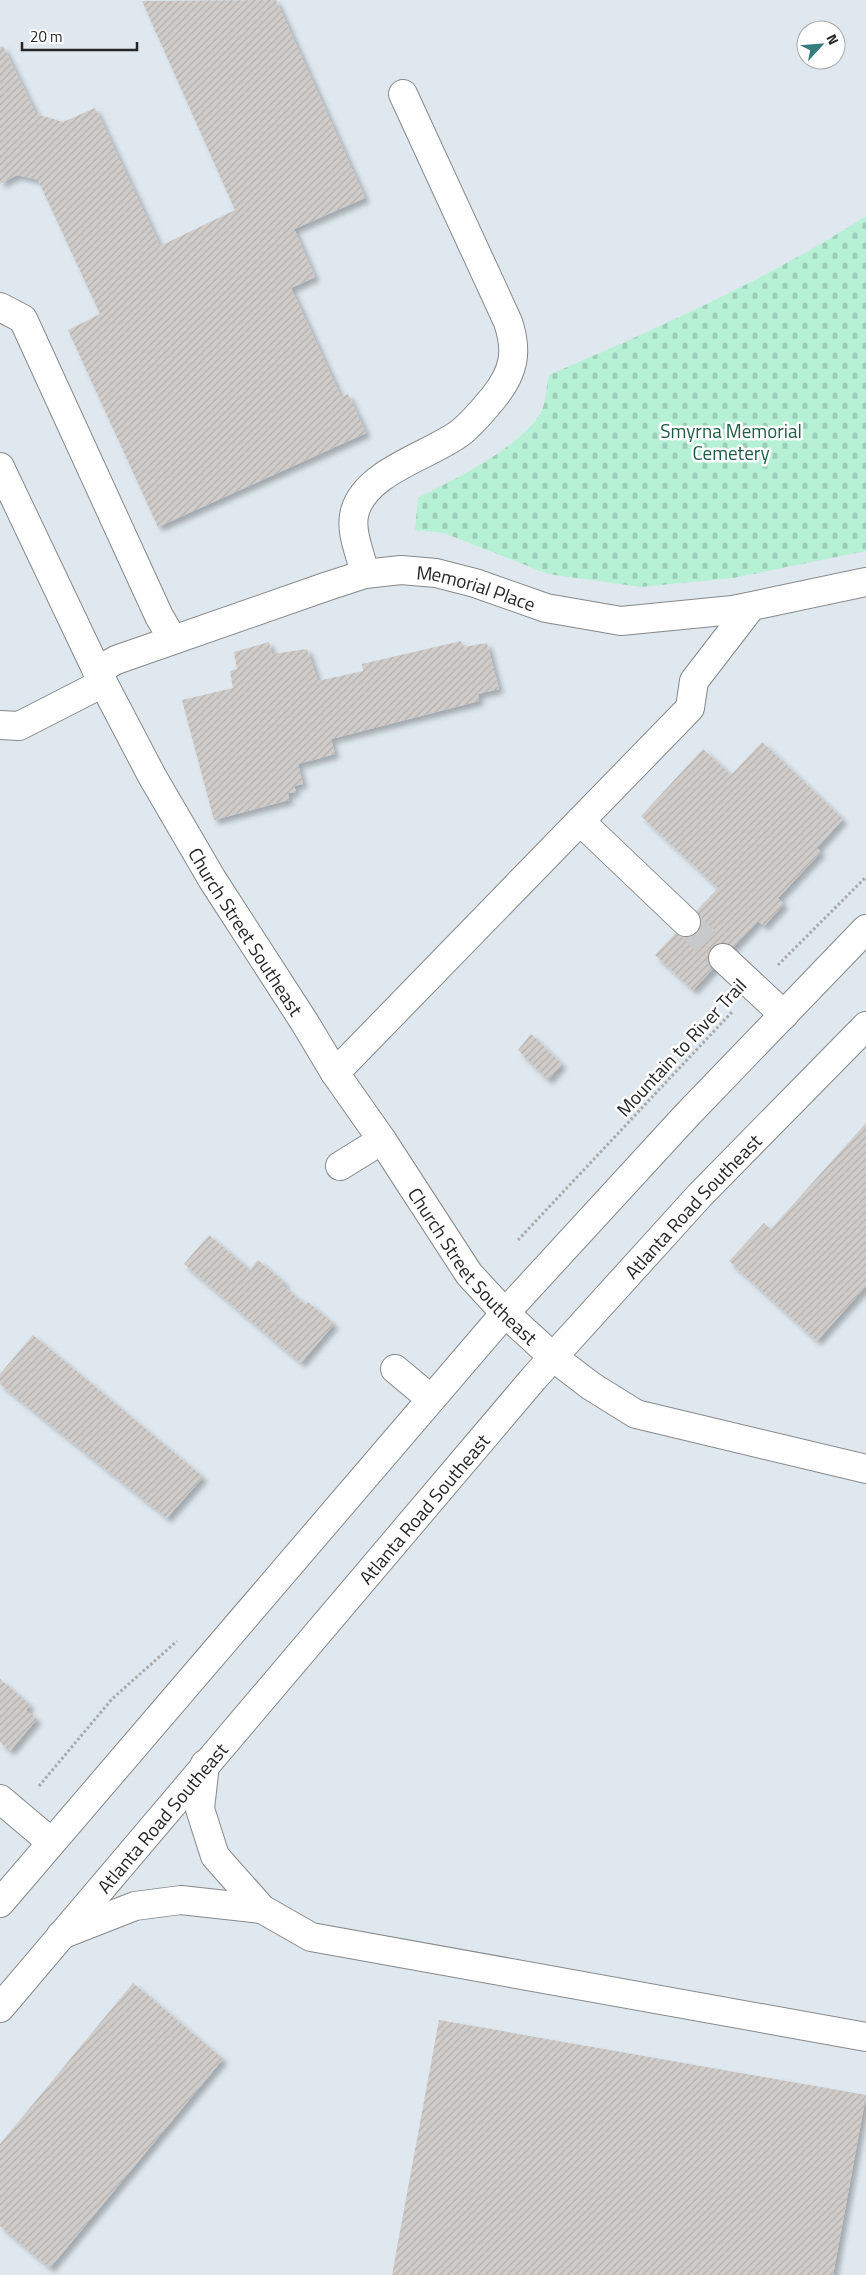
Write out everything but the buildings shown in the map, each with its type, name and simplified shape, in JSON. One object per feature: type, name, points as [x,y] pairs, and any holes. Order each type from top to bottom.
[{"type":"main road","points":[[366,574],[353,526],[355,511],[364,494],[376,480],[460,432],[482,412],[502,386],[513,359],[514,342],[508,322],[403,94]]},
{"type":"main road","points":[[0,307],[23,319],[159,616],[173,640]]},
{"type":"main road","name":"Church Street Southeast","points":[[0,468],[100,677],[152,776],[212,879],[335,1073],[382,1140],[469,1274],[505,1313],[553,1356],[591,1386],[636,1414],[866,1469]]},
{"type":"main road","name":"Memorial Place","points":[[0,725],[19,726],[100,677],[116,660],[366,574],[401,570],[436,573],[475,583],[546,608],[621,621],[751,607],[866,582]]},
{"type":"main road","points":[[335,1073],[690,708],[694,682],[751,607]]},
{"type":"main road","points":[[580,821],[686,922]]},
{"type":"main road","points":[[0,1903],[505,1313],[687,1115],[866,929]]},
{"type":"main road","points":[[723,958],[784,1015]]},
{"type":"main road","name":"Atlanta Road Southeast","points":[[0,2008],[553,1356],[700,1195],[866,1026]]},
{"type":"main road","points":[[340,1166],[382,1140]]},
{"type":"main road","points":[[395,1369],[431,1399]]},
{"type":"main road","points":[[205,1764],[200,1809],[215,1856],[262,1909],[311,1937],[866,2037]]},
{"type":"main road","points":[[0,1799],[51,1842]]},
{"type":"main road","points":[[61,1935],[135,1906],[181,1900],[262,1909]]},
{"type":"path","name":"Mountain to River Trail","points":[[518,1240],[755,988],[866,877]]},
{"type":"shaded area","points":[[0,0],[866,0],[866,2275],[0,2275]]},
{"type":"green space","name":"Smyrna Memorial Cemetery","points":[[866,216],[866,551],[733,578],[641,587],[548,574],[444,533],[415,530],[418,498],[483,463],[528,429],[541,412],[549,375],[671,321],[751,282]]},
{"type":"tunnel","points":[[686,922],[723,958]]}]
